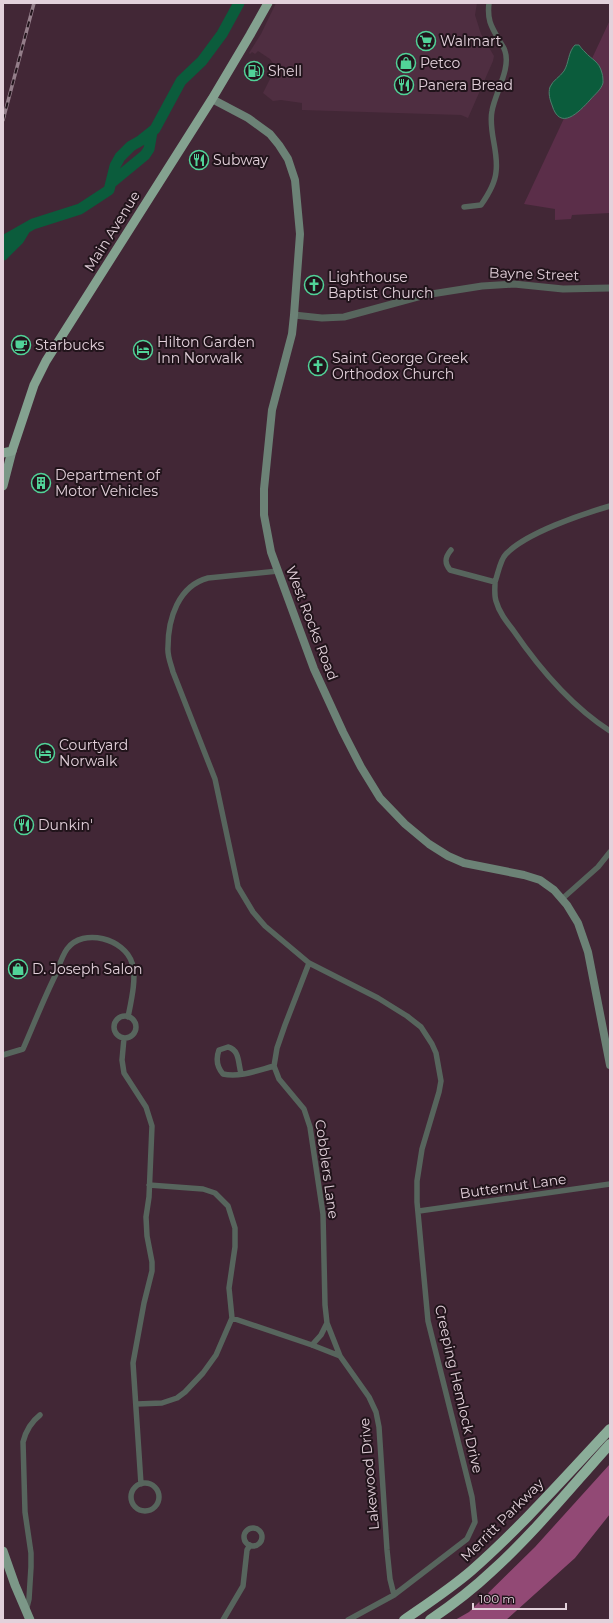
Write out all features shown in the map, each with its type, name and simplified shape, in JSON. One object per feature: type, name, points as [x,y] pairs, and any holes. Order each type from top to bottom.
[{"type":"highway","name":"Main Avenue","points":[[7,452],[34,385],[46,361],[212,99],[268,3]]},
{"type":"highway","name":"Merritt Parkway","points":[[404,1620],[441,1595],[471,1570],[533,1510],[610,1429]]},
{"type":"highway","name":"Merritt Parkway","points":[[430,1620],[458,1600],[493,1571],[610,1444]]},
{"type":"main road","name":"West Rocks Road","points":[[212,99],[248,118],[270,134],[279,145],[291,166],[295,180],[300,234],[294,315],[292,334],[273,402],[264,489],[266,528],[271,552],[314,669],[361,768],[380,798],[405,824],[429,844],[464,864],[533,878],[548,885],[562,899],[578,923],[588,952],[610,1065]]},
{"type":"main road","name":"Main Avenue","points":[[3,486],[7,452]]},
{"type":"main road","points":[[3,1551],[14,1585],[28,1616]]},
{"type":"street","points":[[464,207],[481,205],[489,193],[496,172],[497,158],[490,122],[494,103],[503,77],[506,58],[505,51],[489,21],[489,3]]},
{"type":"street","name":"Bayne Street","points":[[294,315],[322,318],[344,317],[425,295],[482,286],[514,284],[563,289],[610,288]]},
{"type":"street","points":[[610,506],[559,524],[514,547],[505,555],[495,582],[495,593],[498,608],[523,644],[544,670],[582,710],[610,732]]},
{"type":"street","points":[[451,550],[445,560],[446,566],[450,570],[495,582]]},
{"type":"street","name":"Creeping Hemlock Drive","points":[[278,571],[208,578],[198,581],[184,593],[174,611],[168,648],[173,672],[215,778],[240,893],[265,926],[309,962],[394,1007],[421,1028],[432,1044],[438,1061],[441,1081],[422,1149],[417,1181],[417,1202],[428,1321],[472,1496],[475,1522],[467,1539],[394,1595],[348,1620]]},
{"type":"street","points":[[562,899],[598,867],[610,852]]},
{"type":"street","points":[[3,1055],[22,1049],[42,1001],[68,948],[83,939],[92,937],[108,940],[120,946],[129,956],[133,964],[133,972],[128,1017]]},
{"type":"street","points":[[241,1074],[235,1051],[228,1047],[220,1050],[218,1055],[218,1064],[220,1071],[223,1074],[241,1074],[274,1066],[277,1048],[309,962]]},
{"type":"street","points":[[122,1017],[128,1017],[134,1023],[135,1028],[132,1035],[123,1037],[114,1030],[115,1024],[122,1017]]},
{"type":"street","points":[[123,1037],[122,1060],[124,1073],[146,1107],[152,1126],[146,1217],[152,1271],[133,1363],[134,1390],[137,1404],[141,1484]]},
{"type":"street","name":"Cobblers Lane","points":[[274,1066],[279,1079],[304,1109],[310,1128],[323,1214],[325,1305],[327,1323],[340,1356]]},
{"type":"street","name":"Butternut Lane","points":[[419,1212],[610,1184]]},
{"type":"street","points":[[137,1404],[166,1402],[177,1398],[185,1392],[203,1373],[216,1355],[232,1318],[229,1288],[235,1247],[235,1228],[228,1206],[215,1193],[203,1189],[149,1185]]},
{"type":"street","points":[[232,1318],[340,1356]]},
{"type":"street","points":[[312,1345],[321,1335],[327,1323]]},
{"type":"street","name":"Lakewood Drive","points":[[340,1356],[369,1397],[376,1412],[379,1427],[387,1557],[394,1595]]},
{"type":"street","points":[[28,1616],[31,1553],[25,1512],[23,1442],[32,1421],[40,1415]]},
{"type":"street","points":[[141,1484],[153,1485],[159,1494],[157,1505],[148,1511],[138,1509],[132,1501],[133,1490],[141,1484]]},
{"type":"street","points":[[223,1620],[243,1586],[247,1550],[250,1545]]},
{"type":"shaded area","points":[[276,3],[477,3],[475,15],[481,34],[494,56],[493,61],[468,118],[461,115],[302,110],[302,103],[281,100],[273,101],[263,93],[276,67],[270,59],[258,51],[255,54],[252,52],[250,54],[249,53],[261,34]]},
{"type":"shaded area","points":[[610,20],[610,213],[572,215],[571,219],[555,220],[555,209],[524,204]]},
{"type":"shaded area","points":[[575,45],[579,45],[599,66],[601,69],[603,83],[599,90],[581,110],[570,117],[565,118],[560,117],[555,113],[550,99],[549,89],[553,82],[564,71],[571,51]]},
{"type":"shaded area","points":[[610,1464],[610,1514],[575,1558],[506,1620],[455,1620],[469,1612],[535,1547]]},
{"type":"waterway","points":[[3,241],[33,224],[80,209],[109,190],[115,166],[120,157],[131,146],[155,129],[181,81],[202,61],[222,34],[239,3]]},
{"type":"waterway","points":[[111,183],[145,155],[149,149],[152,132]]},
{"type":"waterway","points":[[3,255],[19,239],[25,229]]},
{"type":"railway","points":[[3,120],[34,3]]},
{"type":"place","name":"Walmart","points":[[426,41]]},
{"type":"place","name":"Petco","points":[[406,63]]},
{"type":"place","name":"Shell","points":[[254,71]]},
{"type":"place","name":"Panera Bread","points":[[404,85]]},
{"type":"place","name":"Subway","points":[[199,160]]},
{"type":"place","name":"Lighthouse Baptist Church","points":[[314,285]]},
{"type":"place","name":"Starbucks","points":[[21,345]]},
{"type":"place","name":"Hilton Garden Inn Norwalk","points":[[143,350]]},
{"type":"place","name":"Saint George Greek Orthodox Church","points":[[318,366]]},
{"type":"place","name":"Department of Motor Vehicles","points":[[41,483]]},
{"type":"place","name":"Courtyard Norwalk","points":[[45,753]]},
{"type":"place","name":"Dunkin'","points":[[24,825]]},
{"type":"place","name":"D. Joseph Salon","points":[[18,969]]}]
